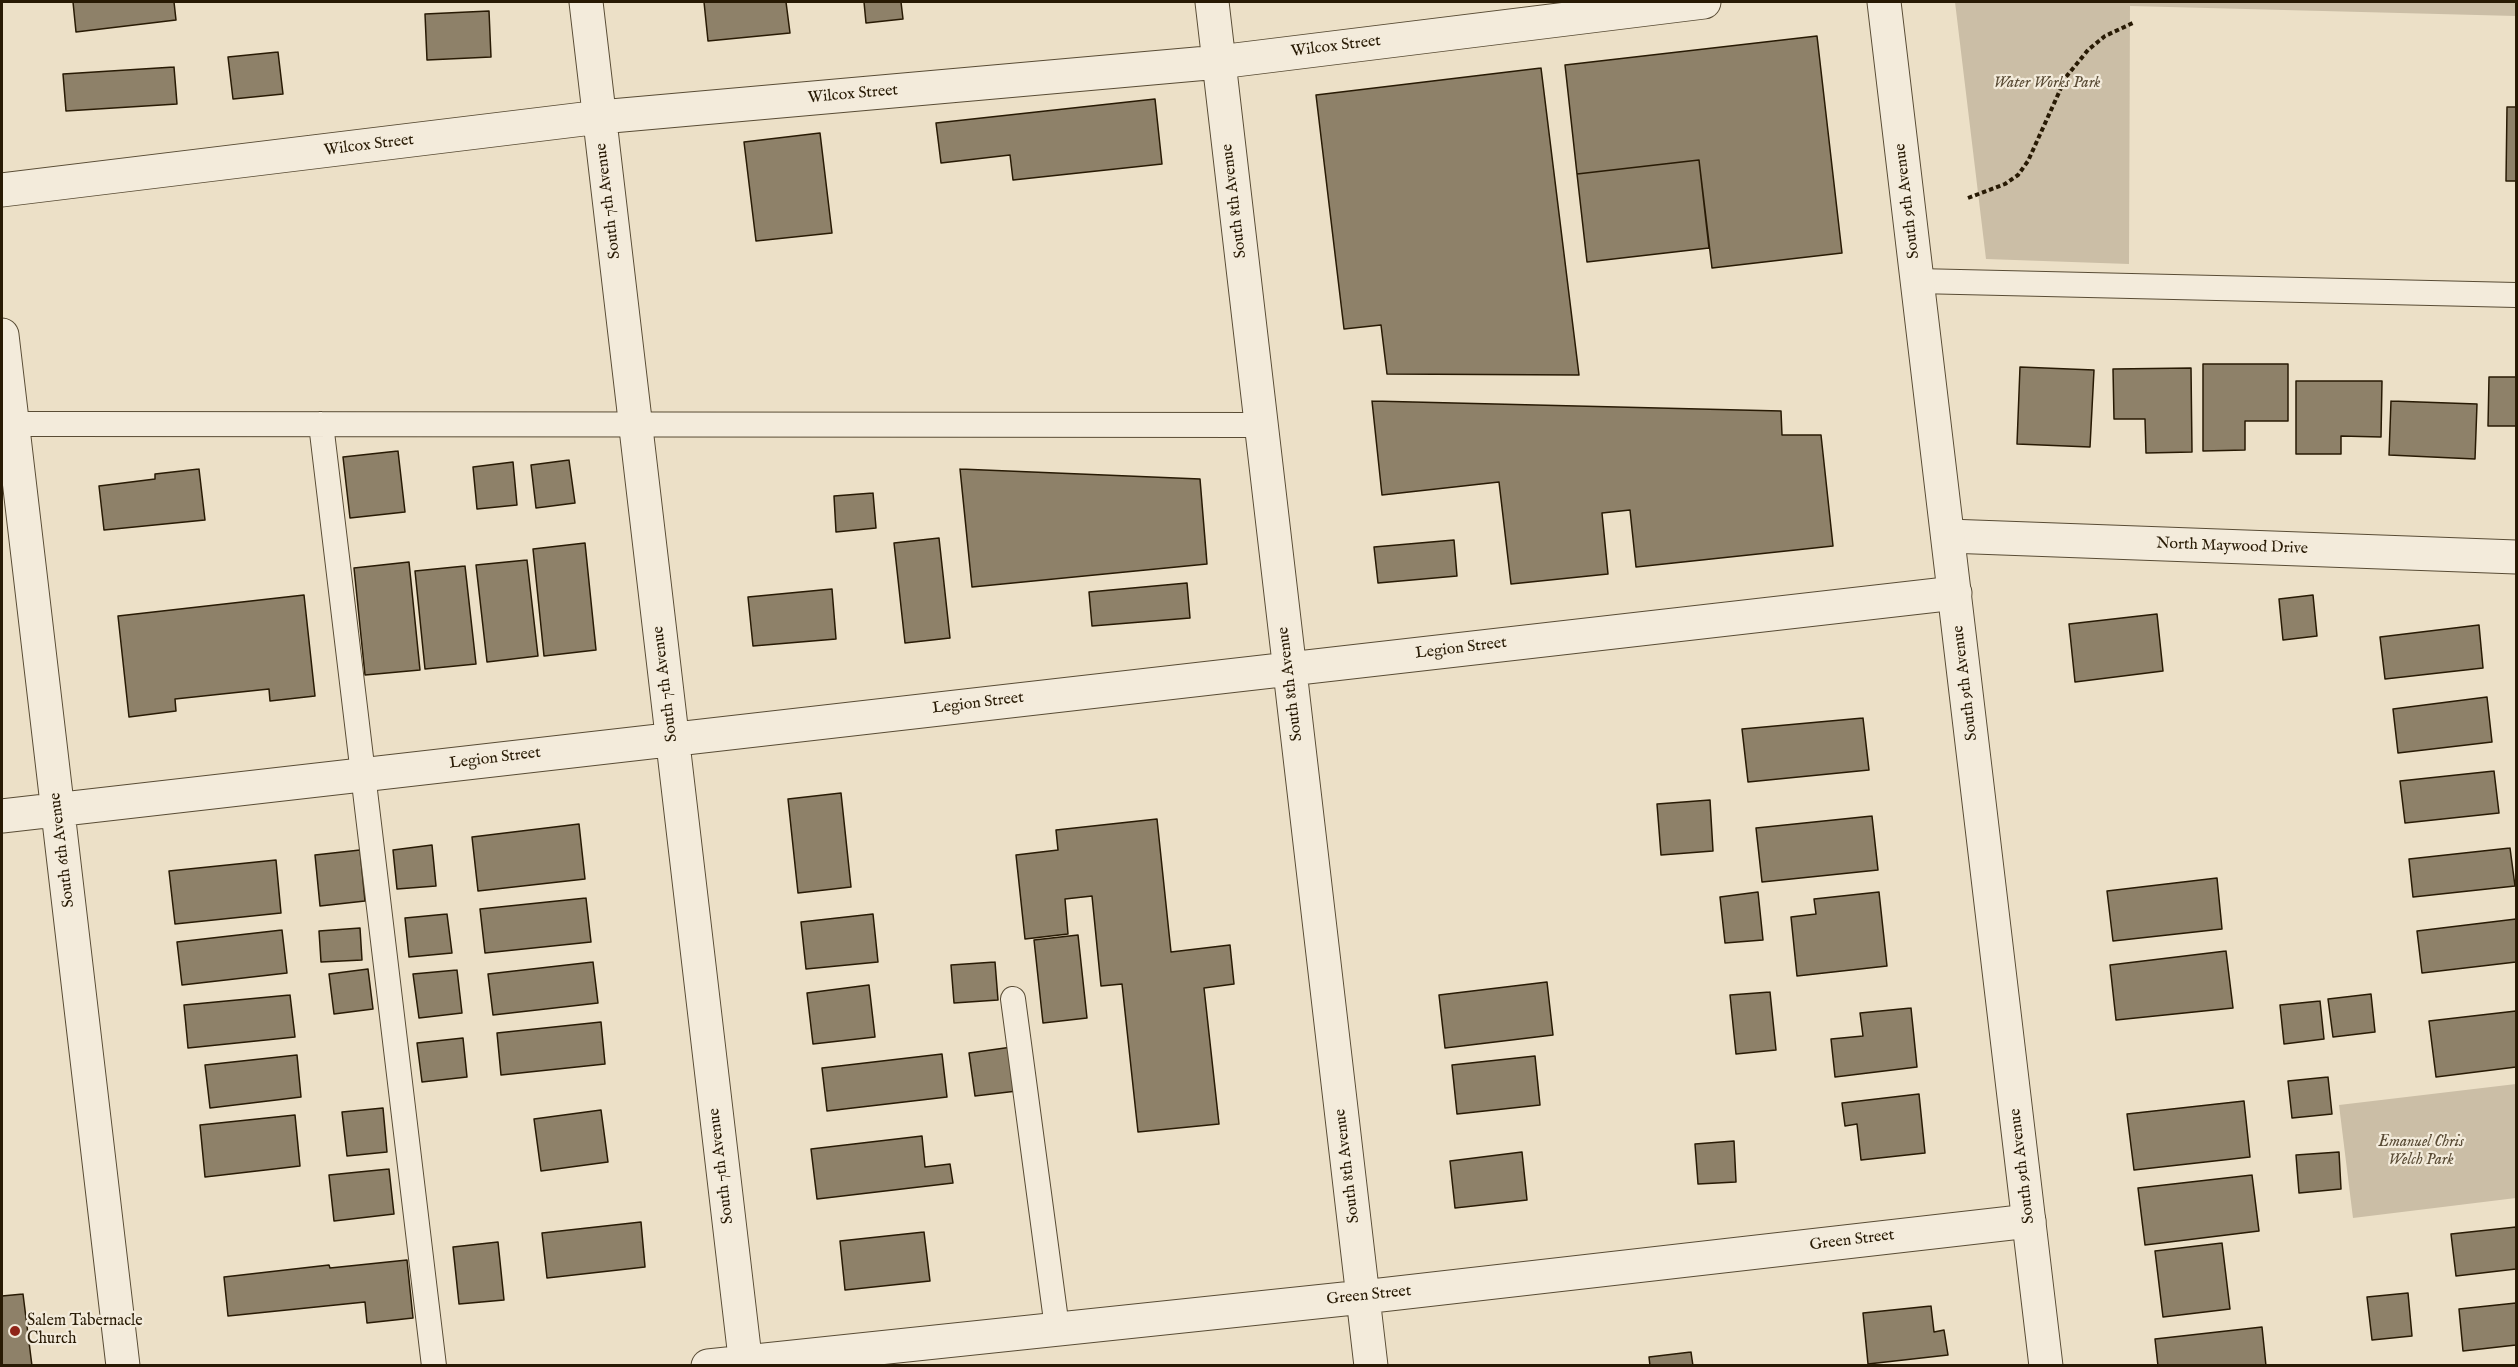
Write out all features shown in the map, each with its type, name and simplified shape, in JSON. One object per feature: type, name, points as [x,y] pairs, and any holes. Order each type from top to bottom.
[{"type":"street","name":"South 7th Avenue","points":[[586,2],[745,1364]]},
{"type":"street","name":"South 8th Avenue","points":[[1212,2],[1371,1365]]},
{"type":"street","name":"Wilcox Street","points":[[2,190],[600,117],[1219,62],[1704,2]]},
{"type":"street","name":"South 9th Avenue","points":[[1884,2],[2046,1365]]},
{"type":"street","name":"South 6th Avenue","points":[[2,335],[7,421],[58,810],[123,1365]]},
{"type":"street","name":"North Maywood Drive","points":[[1948,536],[2517,557]]},
{"type":"street","name":"Legion Street","points":[[2,816],[1955,593]]},
{"type":"street","name":"Green Street","points":[[708,1365],[745,1364],[1057,1328],[1363,1297],[2029,1221]]},
{"type":"lane","points":[[1917,280],[2517,296]]},
{"type":"lane","points":[[7,421],[321,424],[1261,424]]},
{"type":"lane","points":[[321,424],[434,1365]]},
{"type":"lane","points":[[1013,999],[1057,1328]]},
{"type":"path","points":[[1968,198],[2006,184],[2018,176],[2028,161],[2066,77],[2088,50],[2105,36],[2135,22]]},
{"type":"green space","name":"Water Works Park","points":[[1955,2],[2516,2],[2516,16],[2130,6],[2129,264],[1986,259]]},
{"type":"green space","name":"Emanuel Chris Welch Park","points":[[2516,1084],[2516,1198],[2353,1218],[2339,1105]]},
{"type":"building","points":[[73,2],[174,2],[176,20],[76,32]]},
{"type":"building","points":[[704,2],[786,2],[790,33],[708,41]]},
{"type":"building","points":[[864,2],[901,2],[903,19],[866,23]]},
{"type":"building","points":[[489,11],[491,57],[427,60],[425,14]]},
{"type":"building","points":[[1817,36],[1842,253],[1712,268],[1699,160],[1577,174],[1565,65]]},
{"type":"building","points":[[278,52],[283,94],[233,99],[228,57]]},
{"type":"building","points":[[174,67],[177,104],[66,111],[63,74]]},
{"type":"building","points":[[1541,68],[1579,375],[1387,374],[1381,325],[1344,329],[1316,95]]},
{"type":"building","points":[[1155,99],[1162,164],[1013,180],[1010,155],[941,163],[936,123]]},
{"type":"building","points":[[2507,107],[2516,107],[2516,181],[2506,181]]},
{"type":"building","points":[[820,133],[832,233],[756,241],[744,142]]},
{"type":"building","points":[[1699,160],[1709,248],[1587,262],[1577,174]]},
{"type":"building","points":[[2203,364],[2288,364],[2288,421],[2245,421],[2245,450],[2203,451]]},
{"type":"building","points":[[2020,367],[2094,370],[2090,447],[2017,444]]},
{"type":"building","points":[[2191,368],[2192,452],[2146,453],[2145,419],[2114,419],[2113,369]]},
{"type":"building","points":[[2489,377],[2516,377],[2516,426],[2488,426]]},
{"type":"building","points":[[2296,381],[2382,381],[2381,437],[2341,436],[2341,454],[2296,454]]},
{"type":"building","points":[[1372,401],[1781,411],[1782,435],[1821,435],[1833,546],[1636,567],[1630,510],[1602,513],[1608,574],[1511,584],[1499,482],[1382,495]]},
{"type":"building","points":[[2391,401],[2477,404],[2475,459],[2389,455]]},
{"type":"building","points":[[398,451],[405,512],[350,518],[343,457]]},
{"type":"building","points":[[569,460],[575,503],[536,508],[531,465]]},
{"type":"building","points":[[513,462],[517,505],[477,509],[473,467]]},
{"type":"building","points":[[199,469],[205,520],[104,530],[99,486],[155,479],[155,474]]},
{"type":"building","points":[[960,469],[1200,479],[1207,564],[972,587]]},
{"type":"building","points":[[873,493],[876,528],[836,532],[834,496]]},
{"type":"building","points":[[939,538],[950,638],[905,643],[894,543]]},
{"type":"building","points":[[1454,540],[1457,576],[1378,583],[1374,547]]},
{"type":"building","points":[[585,543],[596,650],[544,656],[533,549]]},
{"type":"building","points":[[527,560],[538,656],[487,662],[476,565]]},
{"type":"building","points":[[409,562],[420,670],[365,675],[354,568]]},
{"type":"building","points":[[465,566],[476,664],[425,669],[415,571]]},
{"type":"building","points":[[1187,583],[1190,618],[1092,626],[1089,592]]},
{"type":"building","points":[[832,589],[836,639],[753,646],[748,597]]},
{"type":"building","points":[[304,595],[315,696],[270,701],[269,689],[175,699],[176,711],[129,717],[118,616]]},
{"type":"building","points":[[2313,595],[2317,636],[2283,640],[2279,599]]},
{"type":"building","points":[[2157,614],[2163,671],[2075,682],[2069,624]]},
{"type":"building","points":[[2479,625],[2483,668],[2385,679],[2380,637]]},
{"type":"building","points":[[2487,697],[2492,742],[2398,753],[2393,709]]},
{"type":"building","points":[[1863,718],[1869,770],[1748,782],[1742,729]]},
{"type":"building","points":[[2494,771],[2499,813],[2405,823],[2400,781]]},
{"type":"building","points":[[841,793],[851,887],[798,893],[788,799]]},
{"type":"building","points":[[1710,800],[1713,851],[1661,855],[1657,804]]},
{"type":"building","points":[[1872,816],[1878,870],[1762,882],[1756,828]]},
{"type":"building","points":[[1157,819],[1171,952],[1230,945],[1234,984],[1204,988],[1219,1124],[1138,1132],[1122,984],[1101,986],[1092,896],[1065,899],[1068,934],[1025,939],[1016,855],[1058,850],[1056,830]]},
{"type":"building","points":[[579,824],[585,879],[478,891],[472,837]]},
{"type":"building","points":[[432,845],[436,886],[397,889],[393,850]]},
{"type":"building","points":[[2510,848],[2515,886],[2413,897],[2409,859]]},
{"type":"building","points":[[360,850],[365,901],[320,906],[315,855]]},
{"type":"building","points":[[276,860],[281,913],[175,924],[169,871]]},
{"type":"building","points":[[2217,878],[2222,929],[2113,941],[2107,891]]},
{"type":"building","points":[[1758,892],[1763,940],[1725,943],[1720,897]]},
{"type":"building","points":[[1879,892],[1887,966],[1797,976],[1791,917],[1816,914],[1814,899]]},
{"type":"building","points":[[586,898],[591,942],[485,953],[480,909]]},
{"type":"building","points":[[447,914],[452,953],[409,957],[405,918]]},
{"type":"building","points":[[873,914],[878,962],[806,969],[801,922]]},
{"type":"building","points":[[2516,919],[2516,962],[2422,973],[2417,931]]},
{"type":"building","points":[[360,928],[362,960],[321,962],[319,931]]},
{"type":"building","points":[[282,930],[287,973],[182,985],[177,942]]},
{"type":"building","points":[[1078,935],[1087,1018],[1043,1023],[1034,940]]},
{"type":"building","points":[[2226,951],[2233,1008],[2116,1020],[2110,965]]},
{"type":"building","points":[[593,962],[598,1003],[493,1015],[488,974]]},
{"type":"building","points":[[995,962],[998,1000],[954,1003],[951,965]]},
{"type":"building","points":[[368,969],[373,1009],[334,1014],[329,974]]},
{"type":"building","points":[[457,970],[462,1013],[419,1018],[413,974]]},
{"type":"building","points":[[1547,982],[1553,1035],[1445,1048],[1439,995]]},
{"type":"building","points":[[869,985],[875,1037],[813,1044],[807,993]]},
{"type":"building","points":[[1770,992],[1776,1050],[1736,1054],[1730,995]]},
{"type":"building","points":[[2371,994],[2375,1032],[2333,1037],[2328,999]]},
{"type":"building","points":[[290,995],[295,1037],[188,1048],[184,1005]]},
{"type":"building","points":[[2320,1001],[2324,1039],[2284,1044],[2280,1005]]},
{"type":"building","points":[[1911,1008],[1917,1067],[1835,1077],[1831,1039],[1863,1036],[1860,1013]]},
{"type":"building","points":[[2516,1011],[2516,1067],[2436,1077],[2429,1021]]},
{"type":"building","points":[[601,1022],[605,1064],[501,1075],[497,1033]]},
{"type":"building","points":[[463,1038],[467,1077],[422,1082],[417,1043]]},
{"type":"building","points":[[1012,1047],[1017,1091],[975,1096],[969,1053]]},
{"type":"building","points":[[942,1054],[947,1097],[827,1111],[822,1068]]},
{"type":"building","points":[[297,1055],[301,1097],[210,1108],[205,1065]]},
{"type":"building","points":[[1535,1056],[1540,1105],[1457,1114],[1452,1065]]},
{"type":"building","points":[[2328,1077],[2332,1114],[2292,1118],[2288,1081]]},
{"type":"building","points":[[1919,1094],[1925,1153],[1861,1160],[1857,1124],[1845,1126],[1842,1103]]},
{"type":"building","points":[[2244,1101],[2250,1157],[2134,1170],[2127,1114]]},
{"type":"building","points":[[383,1108],[387,1152],[347,1156],[342,1112]]},
{"type":"building","points":[[601,1110],[608,1162],[541,1171],[534,1119]]},
{"type":"building","points":[[295,1115],[300,1166],[205,1177],[200,1125]]},
{"type":"building","points":[[922,1136],[925,1167],[950,1164],[953,1183],[817,1199],[811,1149]]},
{"type":"building","points":[[1734,1141],[1736,1182],[1698,1184],[1695,1144]]},
{"type":"building","points":[[1522,1152],[1527,1200],[1455,1208],[1450,1161]]},
{"type":"building","points":[[2339,1152],[2341,1189],[2299,1193],[2296,1155]]},
{"type":"building","points":[[389,1169],[394,1214],[334,1221],[329,1175]]},
{"type":"building","points":[[2252,1175],[2259,1231],[2145,1245],[2138,1188]]},
{"type":"building","points":[[641,1222],[645,1267],[547,1278],[542,1233]]},
{"type":"building","points":[[2516,1227],[2516,1269],[2456,1276],[2451,1234]]},
{"type":"building","points":[[924,1232],[930,1281],[845,1290],[840,1241]]},
{"type":"building","points":[[498,1242],[504,1300],[459,1304],[453,1247]]},
{"type":"building","points":[[2222,1243],[2230,1309],[2163,1317],[2155,1251]]},
{"type":"building","points":[[407,1260],[413,1318],[367,1323],[365,1302],[228,1316],[224,1277],[329,1265],[330,1268]]},
{"type":"building","points":[[2408,1293],[2412,1336],[2372,1340],[2367,1297]]},
{"type":"building","name":"Salem Tabernacle Church","points":[[23,1294],[32,1366],[2,1366],[2,1296]]},
{"type":"building","points":[[2516,1303],[2516,1345],[2463,1351],[2459,1309]]},
{"type":"building","points":[[1931,1306],[1934,1332],[1944,1330],[1948,1355],[1868,1364],[1863,1313]]},
{"type":"building","points":[[2262,1327],[2266,1366],[2158,1366],[2155,1339]]},
{"type":"building","points":[[1691,1352],[1693,1366],[1650,1366],[1649,1357]]},
{"type":"place","name":"Salem Tabernacle Church","points":[[15,1331]]}]
